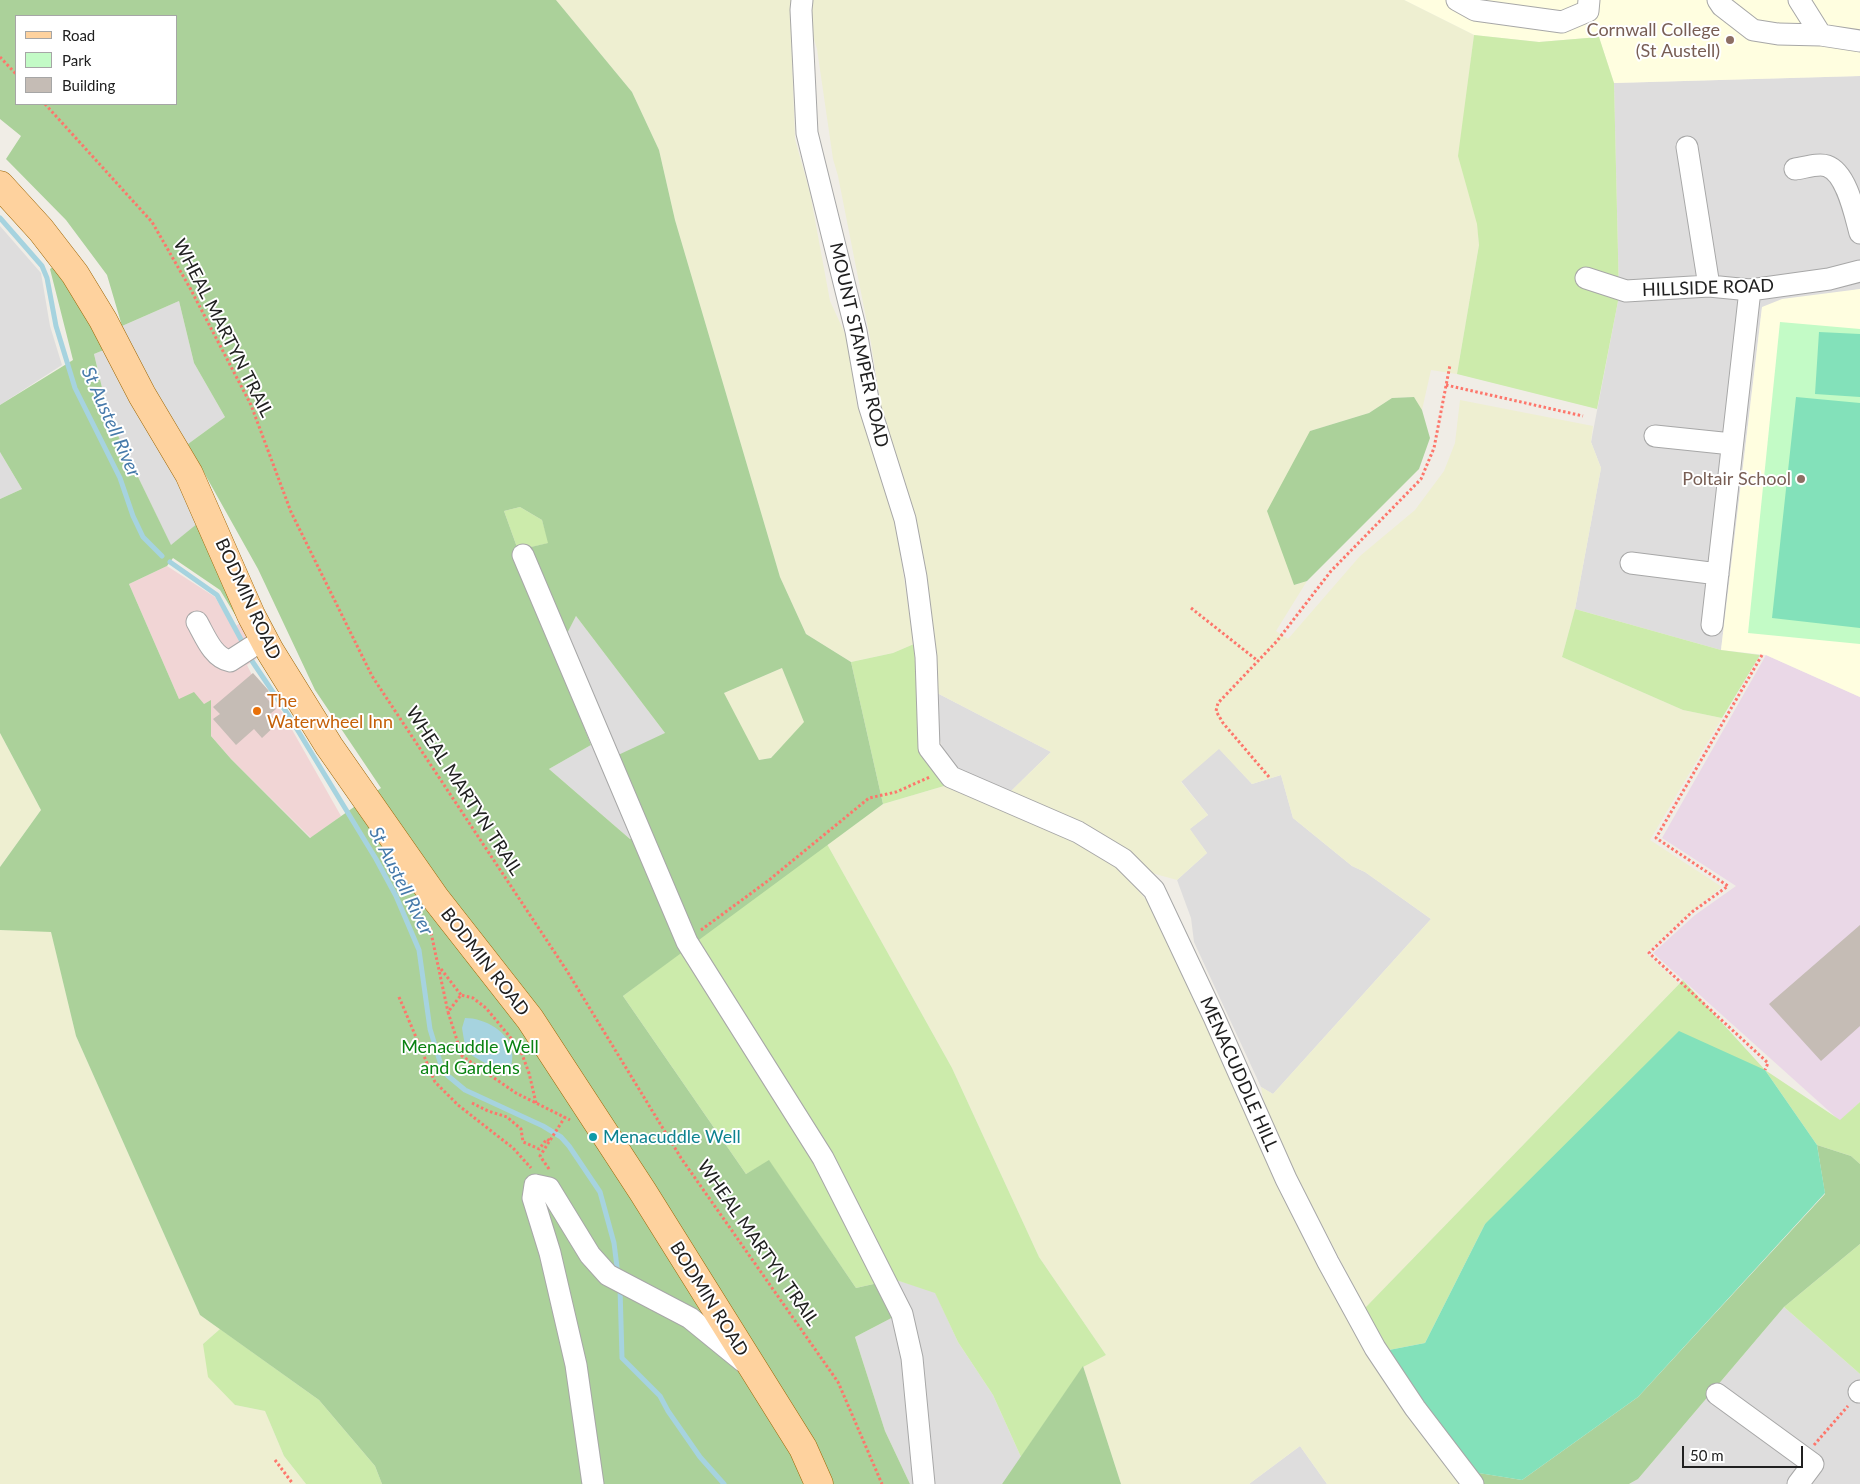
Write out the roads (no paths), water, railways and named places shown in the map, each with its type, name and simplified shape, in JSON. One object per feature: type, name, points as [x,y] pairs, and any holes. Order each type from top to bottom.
[{"type":"main road","name":"BODMIN ROAD","points":[[0,185],[41,230],[75,274],[103,320],[142,395],[189,474],[252,646],[329,746],[436,899],[530,1019],[753,1369],[802,1448],[819,1484]]},
{"type":"street","name":"MOUNT STAMPER ROAD","points":[[802,0],[807,134],[856,331],[869,405],[904,519],[916,577],[926,657],[929,748]]},
{"type":"street","points":[[1457,0],[1476,10],[1562,22],[1588,11],[1589,0]]},
{"type":"street","points":[[1718,0],[1722,6],[1753,30],[1778,34],[1821,35],[1860,41]]},
{"type":"street","points":[[1799,0],[1821,35]]},
{"type":"street","points":[[1687,147],[1708,286]]},
{"type":"street","points":[[1795,169],[1824,166],[1834,172],[1849,195],[1860,232]]},
{"type":"street","name":"HILLSIDE ROAD","points":[[1586,278],[1626,291],[1708,286],[1750,290],[1829,279],[1860,270]]},
{"type":"street","points":[[1712,625],[1750,290]]},
{"type":"street","points":[[1655,436],[1732,444]]},
{"type":"street","points":[[523,555],[687,942],[823,1158],[902,1314],[912,1358],[924,1484]]},
{"type":"street","points":[[1631,563],[1718,574]]},
{"type":"street","points":[[197,622],[217,655],[223,660],[230,661],[252,646]]},
{"type":"street","name":"MENACUDDLE HILL","points":[[929,748],[951,777],[1078,832],[1123,859],[1154,890],[1214,1017],[1286,1179],[1328,1262],[1375,1348],[1415,1408],[1473,1484]]},
{"type":"street","points":[[593,1484],[576,1365],[550,1253],[534,1198],[536,1186],[549,1188],[590,1255],[608,1275],[690,1318],[753,1369]]},
{"type":"street","points":[[1717,1394],[1813,1464],[1798,1484]]},
{"type":"water","points":[[465,1018],[488,1023],[506,1038],[512,1055],[510,1073],[495,1069],[466,1052],[462,1028]]},
{"type":"waterway","name":"St Austell River","points":[[0,218],[42,266],[47,278],[56,326],[75,388],[120,478],[133,516],[143,537],[162,556]]},
{"type":"waterway","name":"St Austell River","points":[[170,562],[217,595],[244,645]]},
{"type":"waterway","name":"St Austell River","points":[[248,655],[289,716],[376,859],[396,896],[419,950],[430,1029],[441,1065],[447,1075],[465,1090],[543,1126],[561,1137],[569,1146],[600,1192],[614,1243],[618,1275]]},
{"type":"waterway","name":"St Austell River","points":[[620,1288],[622,1358],[660,1396],[668,1411],[700,1457],[724,1484]]},
{"type":"place","name":"Cornwall College (St Austell)","points":[[1730,40]]},
{"type":"place","name":"Poltair School","points":[[1801,479]]},
{"type":"place","name":"The Waterwheel Inn","points":[[257,711]]},
{"type":"place","name":"Menacuddle Well","points":[[593,1137]]},
{"type":"park label","name":"Menacuddle Well and Gardens","points":[[470,1057]]}]
